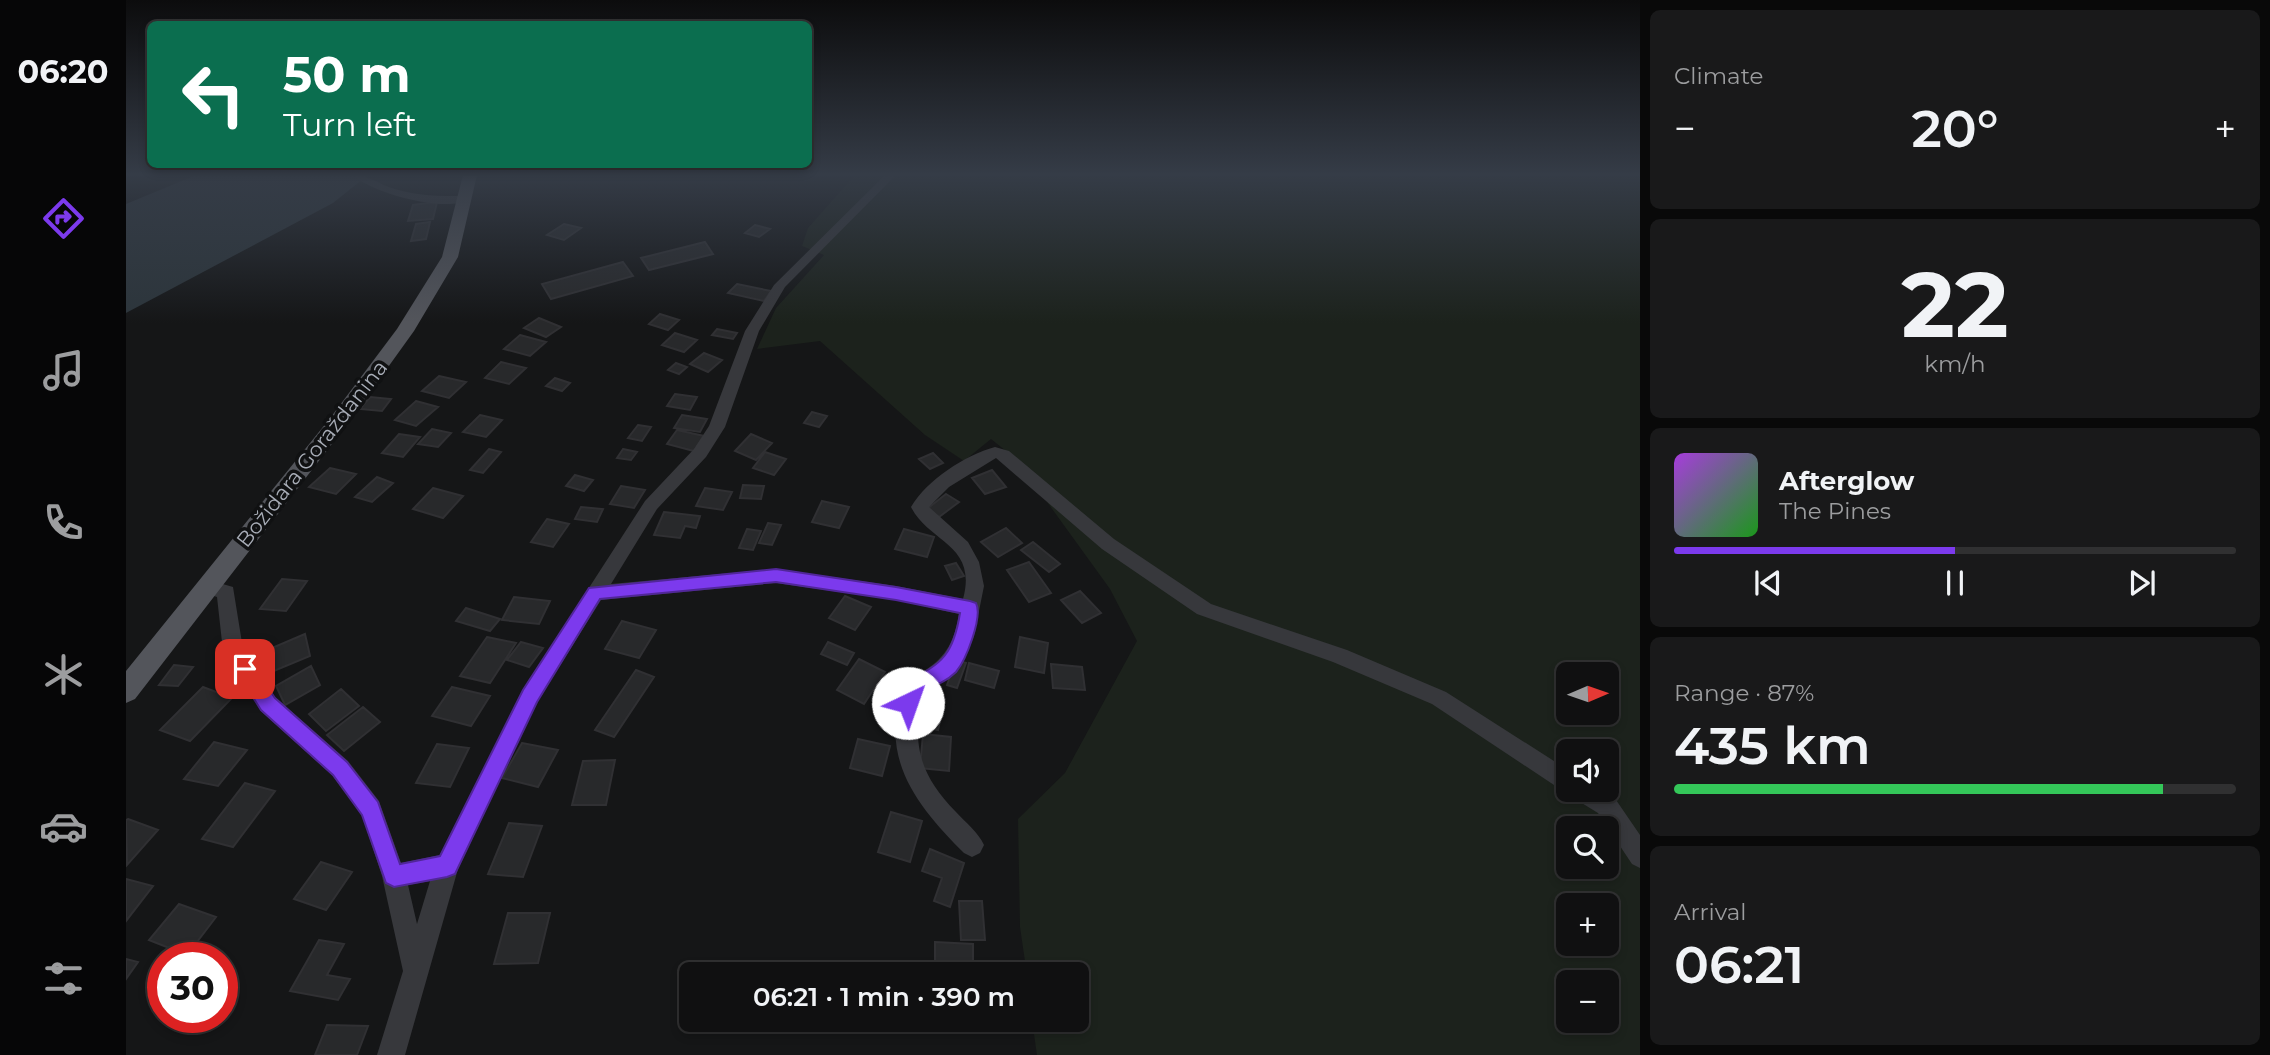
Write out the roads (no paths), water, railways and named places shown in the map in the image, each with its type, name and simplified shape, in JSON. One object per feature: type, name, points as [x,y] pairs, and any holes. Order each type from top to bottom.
[{"type":"main road","name":"Božidara Goraždanina","points":[[126,691],[405,331],[450,257],[457,224]]},
{"type":"street","points":[[390,1055],[447,866],[530,696],[650,505],[700,453],[717,427],[752,331],[780,285],[841,224]]},
{"type":"street","points":[[972,845],[925,795],[906,755],[911,692],[914,686],[934,678],[950,665],[966,632],[975,588],[974,571],[969,558],[947,531],[922,513],[920,507],[923,500],[957,474],[978,459],[995,452],[1003,455],[1108,544],[1203,609],[1340,656],[1439,698],[1556,774]]},
{"type":"street","points":[[595,593],[776,576],[896,593],[970,608]]},
{"type":"street","points":[[209,587],[226,592],[233,651],[268,704],[340,768],[371,809],[394,876],[415,971]]},
{"type":"street","points":[[1601,802],[1606,805],[1640,856]]},
{"type":"street","points":[[394,876],[447,866]]}]
